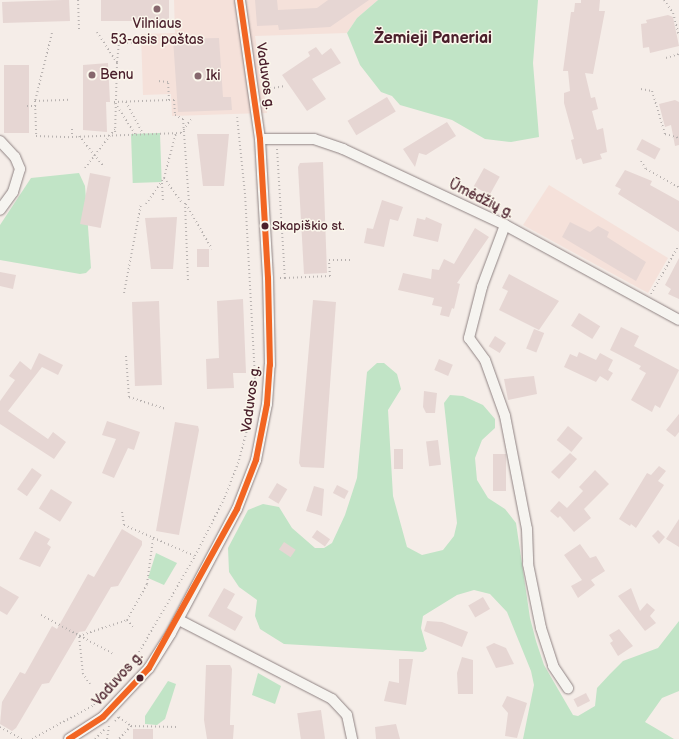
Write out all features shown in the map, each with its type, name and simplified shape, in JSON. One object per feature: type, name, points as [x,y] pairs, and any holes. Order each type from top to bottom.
[{"type":"street","name":"Vaduvos g.","points":[[69,739],[103,717],[138,681],[179,620],[238,509],[256,460],[267,404],[270,365],[268,278],[260,139],[240,0]]},
{"type":"street","name":"Ūmėdžių g.","points":[[260,139],[276,138],[323,141],[505,225],[679,320]]},
{"type":"street","points":[[0,141],[15,157],[20,169],[13,192],[0,210]]},
{"type":"street","points":[[505,225],[482,287],[469,338],[485,360],[505,416],[527,529],[528,564],[541,628],[553,666],[568,688]]},
{"type":"street","points":[[179,620],[332,699],[347,715],[352,739]]},
{"type":"path","points":[[78,0],[79,32]]},
{"type":"path","points":[[664,0],[673,13],[679,35]]},
{"type":"path","points":[[115,135],[114,102],[120,31]]},
{"type":"path","points":[[97,32],[117,63]]},
{"type":"path","points":[[52,33],[35,101],[36,136],[72,137],[176,133],[183,129],[191,119]]},
{"type":"path","points":[[119,44],[157,42]]},
{"type":"path","points":[[666,58],[679,54]]},
{"type":"path","points":[[158,81],[168,82],[168,100]]},
{"type":"path","points":[[253,91],[285,86]]},
{"type":"path","points":[[641,89],[652,91],[665,134],[679,138]]},
{"type":"path","points":[[35,101],[70,100]]},
{"type":"path","points":[[114,102],[174,100],[175,115],[183,119],[188,203]]},
{"type":"path","points":[[114,102],[135,134]]},
{"type":"path","points":[[126,102],[143,134]]},
{"type":"path","points":[[27,106],[36,106]]},
{"type":"path","points":[[32,739],[63,725],[113,688],[154,630],[195,556],[225,497],[239,460],[250,423],[255,378],[245,194],[238,118]]},
{"type":"path","points":[[72,129],[72,137]]},
{"type":"path","points":[[85,168],[115,129]]},
{"type":"path","points":[[146,204],[164,178],[176,133]]},
{"type":"path","points":[[79,136],[104,167]]},
{"type":"path","points":[[276,138],[285,278]]},
{"type":"path","points":[[641,161],[646,169],[679,187]]},
{"type":"path","points":[[164,178],[182,203]]},
{"type":"path","points":[[162,182],[163,203]]},
{"type":"path","points":[[188,281],[185,203],[212,249]]},
{"type":"path","points":[[124,293],[141,204]]},
{"type":"path","points":[[646,302],[679,245]]},
{"type":"path","points":[[268,278],[330,276],[329,260],[350,260]]},
{"type":"path","points":[[126,356],[130,396],[166,409]]},
{"type":"path","points":[[122,512],[124,525],[153,539],[195,556]]},
{"type":"path","points":[[79,636],[127,620],[146,584],[153,539]]},
{"type":"path","points":[[41,615],[112,653]]},
{"type":"path","points":[[127,620],[133,627]]},
{"type":"path","points":[[79,636],[84,674],[90,684]]},
{"type":"path","points":[[95,739],[119,717],[131,726],[177,727]]},
{"type":"path","points":[[107,739],[109,726]]},
{"type":"path","points":[[119,739],[131,726]]},
{"type":"path","points":[[0,727],[22,739]]},
{"type":"shaded area","points":[[174,0],[378,0],[357,18],[347,33],[255,36],[267,113],[172,116],[171,94],[143,95],[141,34],[175,33]]},
{"type":"shaded area","points":[[549,185],[668,258],[648,293],[523,225]]},
{"type":"green space","points":[[378,0],[538,0],[533,63],[539,137],[511,142],[485,139],[452,120],[400,105],[392,96],[381,92],[360,65],[347,33],[357,18]]},
{"type":"green space","points":[[160,133],[162,182],[133,183],[131,134]]},
{"type":"green space","points":[[79,173],[85,186],[91,268],[86,273],[80,274],[0,260],[0,225],[31,178]]},
{"type":"green space","points":[[377,363],[384,363],[397,374],[401,389],[388,410],[393,496],[407,547],[422,555],[443,550],[454,536],[457,523],[444,403],[450,395],[463,396],[483,405],[495,419],[495,428],[482,440],[475,458],[477,480],[488,498],[505,509],[516,523],[530,618],[544,665],[573,715],[578,716],[595,706],[597,688],[623,661],[658,648],[679,621],[679,691],[662,698],[645,722],[674,739],[523,739],[534,685],[531,671],[507,612],[490,594],[474,590],[457,595],[423,616],[421,628],[427,649],[423,652],[284,644],[260,629],[255,616],[257,600],[239,587],[229,572],[228,548],[248,510],[263,504],[279,507],[292,528],[315,548],[324,548],[332,543],[345,515],[357,478],[367,372]]},
{"type":"green space","points":[[156,553],[177,563],[164,585],[148,578]]},
{"type":"green space","points":[[258,673],[281,686],[275,704],[252,695]]},
{"type":"green space","points":[[168,681],[176,684],[165,719],[157,725],[145,724],[145,716]]},
{"type":"building","points":[[69,0],[70,21],[3,23],[2,2]]},
{"type":"building","points":[[101,0],[169,0],[169,21],[101,21]]},
{"type":"building","points":[[255,0],[277,0],[278,10],[317,8],[328,0],[369,0],[330,27],[279,30],[278,25],[257,26]]},
{"type":"building","points":[[581,0],[600,0],[599,11],[605,11],[593,74],[585,73],[591,98],[595,97],[598,109],[592,111],[597,130],[603,128],[607,152],[600,154],[602,159],[583,164],[581,158],[576,160],[571,140],[574,139],[564,103],[564,93],[570,91],[568,71],[563,71],[571,12],[574,12],[575,3],[581,3]]},
{"type":"building","points":[[668,15],[673,17],[679,46],[650,53],[649,47],[643,48],[641,24],[647,23],[646,20]]},
{"type":"building","name":"Iki","points":[[219,38],[223,97],[231,97],[232,110],[178,112],[173,39]]},
{"type":"building","points":[[316,47],[322,55],[331,48],[341,63],[312,79],[326,99],[307,111],[282,75],[310,56],[308,52]]},
{"type":"building","points":[[108,63],[110,102],[106,102],[107,132],[83,130],[83,65]]},
{"type":"building","points":[[4,65],[29,65],[29,133],[4,133]]},
{"type":"building","points":[[387,97],[396,112],[356,135],[348,121]]},
{"type":"building","points":[[675,100],[679,102],[679,145],[675,146],[671,125],[665,127],[659,104]]},
{"type":"building","points":[[447,122],[456,136],[426,155],[419,153],[415,167],[403,149]]},
{"type":"building","points":[[197,134],[229,134],[224,186],[203,186]]},
{"type":"building","points":[[642,139],[661,149],[655,159],[636,150]]},
{"type":"building","points":[[323,162],[327,273],[304,274],[298,167],[300,163]]},
{"type":"building","points":[[484,168],[500,177],[490,195],[474,186]]},
{"type":"building","points":[[625,170],[652,181],[650,185],[679,201],[679,232],[618,194],[621,189],[615,186]]},
{"type":"building","points":[[90,173],[111,177],[101,228],[80,224]]},
{"type":"building","points":[[382,200],[403,207],[398,221],[390,219],[384,247],[364,243],[367,228],[373,229]]},
{"type":"building","points":[[177,217],[173,269],[151,269],[145,218]]},
{"type":"building","points":[[426,217],[442,224],[438,242],[413,236],[417,218],[425,220]]},
{"type":"building","points":[[570,222],[590,232],[598,226],[609,232],[607,237],[646,262],[636,281],[562,237]]},
{"type":"building","points":[[475,228],[489,237],[457,283],[460,284],[454,309],[452,308],[449,317],[440,315],[442,307],[432,305],[434,298],[398,290],[403,273],[431,279],[432,269],[439,270],[444,259],[454,264]]},
{"type":"building","points":[[197,249],[209,249],[209,267],[197,267]]},
{"type":"building","points":[[679,258],[679,299],[668,294],[671,289],[665,285]]},
{"type":"building","points":[[0,272],[16,275],[13,289],[0,286]]},
{"type":"building","points":[[509,274],[559,301],[539,330],[499,310],[508,291],[502,288]]},
{"type":"building","points":[[243,299],[246,373],[233,373],[234,388],[207,389],[206,359],[219,358],[217,301]]},
{"type":"building","points":[[313,300],[336,302],[324,468],[301,467],[299,463]]},
{"type":"building","points":[[159,301],[162,385],[135,386],[132,302]]},
{"type":"building","points":[[579,313],[600,326],[592,339],[571,326]]},
{"type":"building","points":[[621,327],[639,336],[634,346],[679,370],[660,408],[655,405],[652,412],[631,400],[646,373],[639,369],[641,366],[610,350]]},
{"type":"building","points":[[534,329],[544,333],[536,353],[526,348]]},
{"type":"building","points":[[495,336],[506,343],[500,353],[489,346]]},
{"type":"building","points":[[579,352],[596,360],[600,353],[613,360],[608,370],[613,373],[608,381],[600,376],[596,382],[564,367],[570,354],[577,357]]},
{"type":"building","points":[[39,353],[63,365],[58,375],[42,367],[8,411],[48,439],[53,432],[66,442],[54,459],[0,424],[0,401],[15,380],[9,376],[20,361],[31,370]]},
{"type":"building","points":[[439,359],[453,365],[448,376],[434,370]]},
{"type":"building","points":[[534,376],[537,394],[508,400],[504,379]]},
{"type":"building","points":[[424,391],[437,393],[435,413],[426,413],[423,407]]},
{"type":"building","points":[[679,414],[679,432],[675,437],[666,430]]},
{"type":"building","points":[[107,421],[140,432],[134,450],[128,448],[114,478],[102,473],[116,439],[102,435]]},
{"type":"building","points":[[175,422],[198,426],[199,430],[179,535],[156,531]]},
{"type":"building","points":[[568,426],[583,438],[571,452],[557,440]]},
{"type":"building","points":[[438,440],[441,465],[429,466],[426,441]]},
{"type":"building","points":[[394,449],[403,449],[403,469],[394,469]]},
{"type":"building","points":[[570,453],[577,459],[559,479],[551,472]]},
{"type":"building","points":[[493,454],[506,454],[506,491],[493,491]]},
{"type":"building","points":[[659,466],[666,471],[658,481],[664,485],[636,528],[631,524],[630,526],[619,519],[647,473],[651,475]]},
{"type":"building","points":[[32,468],[42,475],[27,496],[17,489]]},
{"type":"building","points":[[595,470],[609,484],[584,509],[591,518],[574,532],[560,516],[558,518],[550,511],[559,501],[567,508],[583,491],[579,487]]},
{"type":"building","points":[[277,483],[287,489],[279,504],[268,498]]},
{"type":"building","points":[[337,485],[349,491],[344,499],[333,493]]},
{"type":"building","points":[[314,486],[324,489],[322,516],[306,511]]},
{"type":"building","points":[[51,489],[72,502],[60,522],[39,509]]},
{"type":"building","points":[[679,519],[679,547],[666,539]]},
{"type":"building","points":[[122,529],[142,541],[142,545],[118,586],[111,587],[85,631],[79,632],[49,683],[42,684],[16,728],[12,731],[0,724],[2,702],[20,672],[25,674],[52,626],[57,629],[88,574],[94,577]]},
{"type":"building","points":[[317,530],[330,539],[325,547],[312,537]]},
{"type":"building","points":[[658,530],[665,537],[659,544],[652,536]]},
{"type":"building","points":[[35,531],[50,539],[47,544],[51,547],[40,567],[19,559]]},
{"type":"building","points":[[284,542],[296,550],[291,557],[279,549]]},
{"type":"building","points":[[580,544],[590,558],[596,556],[605,571],[591,580],[595,585],[578,598],[571,586],[582,580],[564,555]]},
{"type":"building","points":[[0,586],[19,597],[7,615],[0,611]]},
{"type":"building","points":[[224,588],[235,594],[227,608],[243,617],[235,631],[208,616]]},
{"type":"building","points":[[631,588],[640,611],[647,603],[655,610],[650,616],[656,623],[645,631],[618,596]]},
{"type":"building","points":[[483,597],[490,609],[475,618],[468,606]]},
{"type":"building","points":[[427,621],[442,622],[468,632],[462,647],[424,631]]},
{"type":"building","points":[[619,629],[633,646],[618,656],[610,643],[613,641],[609,635]]},
{"type":"building","points":[[494,643],[506,648],[514,664],[496,668],[486,647]]},
{"type":"building","points":[[462,657],[473,660],[473,694],[458,694],[457,673]]},
{"type":"building","points":[[399,659],[413,659],[406,705],[384,701],[389,681],[399,683]]},
{"type":"building","points":[[206,665],[230,665],[232,669],[230,725],[234,725],[233,739],[207,739],[204,720]]},
{"type":"building","points":[[586,693],[590,701],[578,707],[574,699]]},
{"type":"building","points":[[507,696],[527,703],[517,738],[505,736],[508,713],[502,706]]},
{"type":"building","points":[[321,710],[325,739],[301,739],[297,713]]},
{"type":"building","points":[[396,724],[400,739],[376,739],[375,727]]},
{"type":"building","points":[[133,729],[153,729],[153,739],[133,739]]},
{"type":"transit line","points":[[69,739],[103,717],[149,668],[237,509],[256,460],[267,404],[270,365],[268,278],[260,139],[240,0]]},
{"type":"place","name":"Vilniaus 53-asis paštas","points":[[157,9]]},
{"type":"place","name":"Benu","points":[[92,75]]},
{"type":"place","name":"Iki","points":[[198,76]]},
{"type":"place","name":"Skapiškio st.","points":[[265,226]]},
{"type":"district","name":"Žemieji Paneriai","points":[[433,39]]}]
